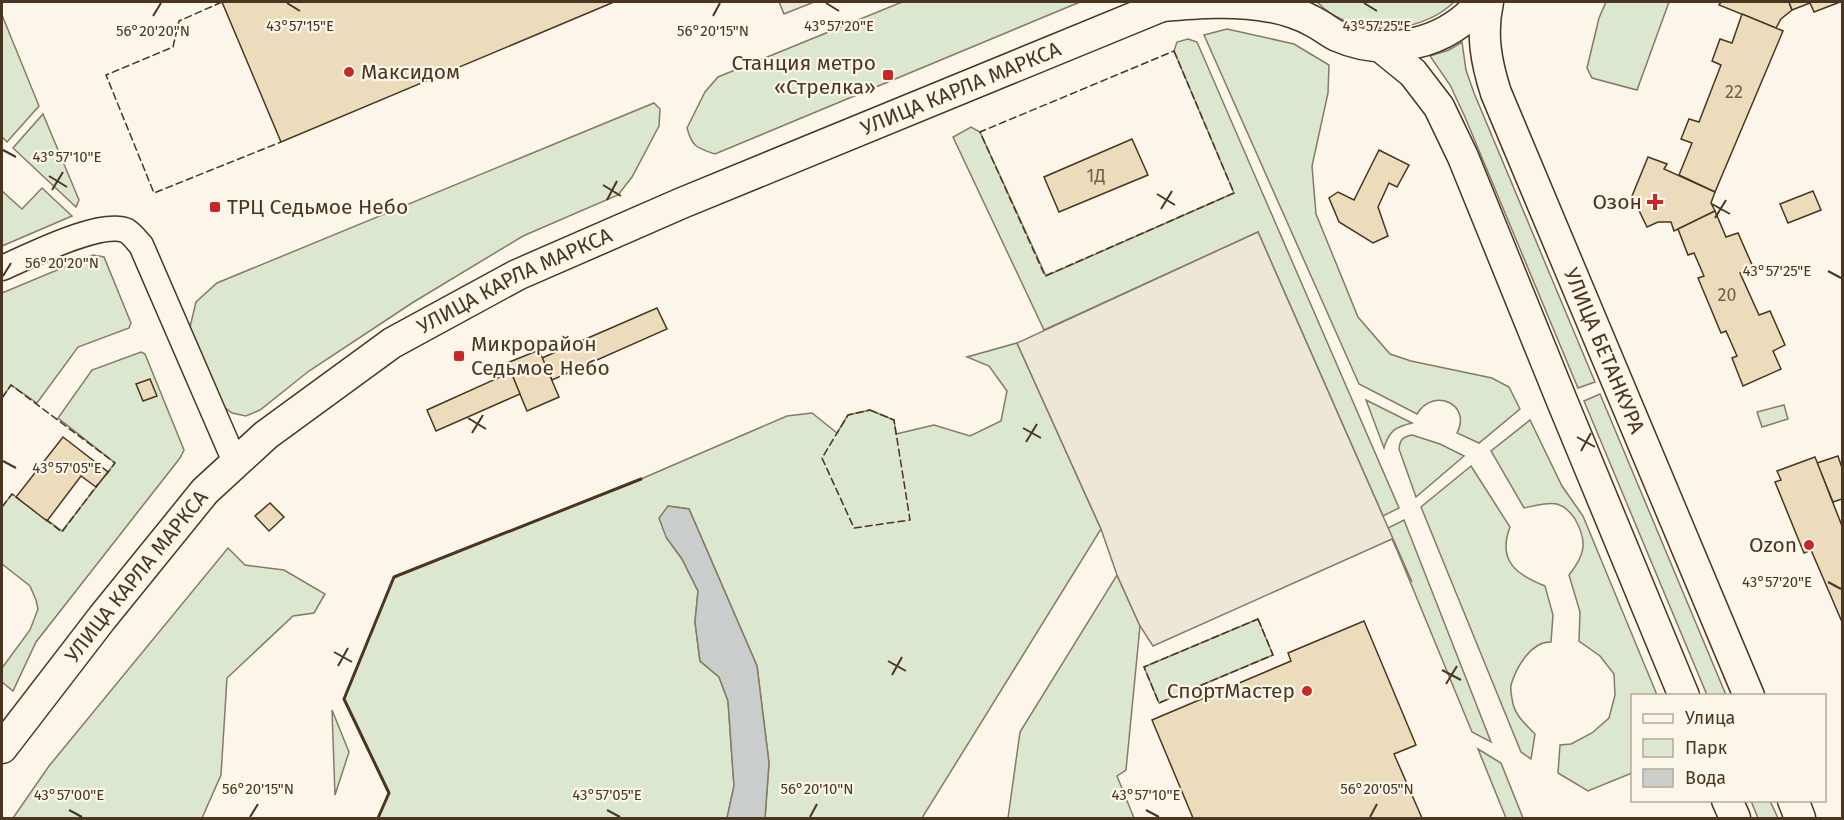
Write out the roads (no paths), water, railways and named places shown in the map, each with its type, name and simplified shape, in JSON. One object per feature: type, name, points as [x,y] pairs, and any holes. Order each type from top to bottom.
[{"type":"main road","points":[[1381,47],[1413,44],[1443,34],[1470,15],[1481,2]]},
{"type":"main road","name":"УЛИЦА БЕТАНКУРА","points":[[1488,2],[1484,43],[1487,68],[1496,93],[1748,694]]},
{"type":"main road","name":"УЛИЦА КАРЛА МАРКСА","points":[[2,748],[102,618],[205,491],[235,462],[266,435],[392,343],[518,275],[682,203],[1165,4],[1241,3],[1304,11],[1336,36],[1381,47]]},
{"type":"main road","points":[[1381,47],[1413,73],[1439,107],[1463,157],[1683,694]]},
{"type":"main road","points":[[1727,802],[1735,819]]},
{"type":"main road","points":[[1793,802],[1800,819]]},
{"type":"street","points":[[2,268],[84,234],[106,228],[127,231],[141,245],[235,462]]},
{"type":"water","points":[[668,506],[689,509],[757,666],[769,763],[765,818],[727,818],[734,786],[728,701],[719,677],[700,661],[695,622],[698,591],[682,559],[666,537],[659,518]]},
{"type":"place","name":"Максидом","points":[[349,72]]},
{"type":"place","name":"Станция метро «Стрелка»","points":[[888,75]]},
{"type":"place","name":"Озон","points":[[1655,202]]},
{"type":"place","name":"ТРЦ Седьмое Небо","points":[[215,207]]},
{"type":"place","name":"Микрорайон Седьмое Небо","points":[[459,356]]},
{"type":"place","name":"Ozon","points":[[1809,545]]},
{"type":"place","name":"СпортМастер","points":[[1307,691]]}]
